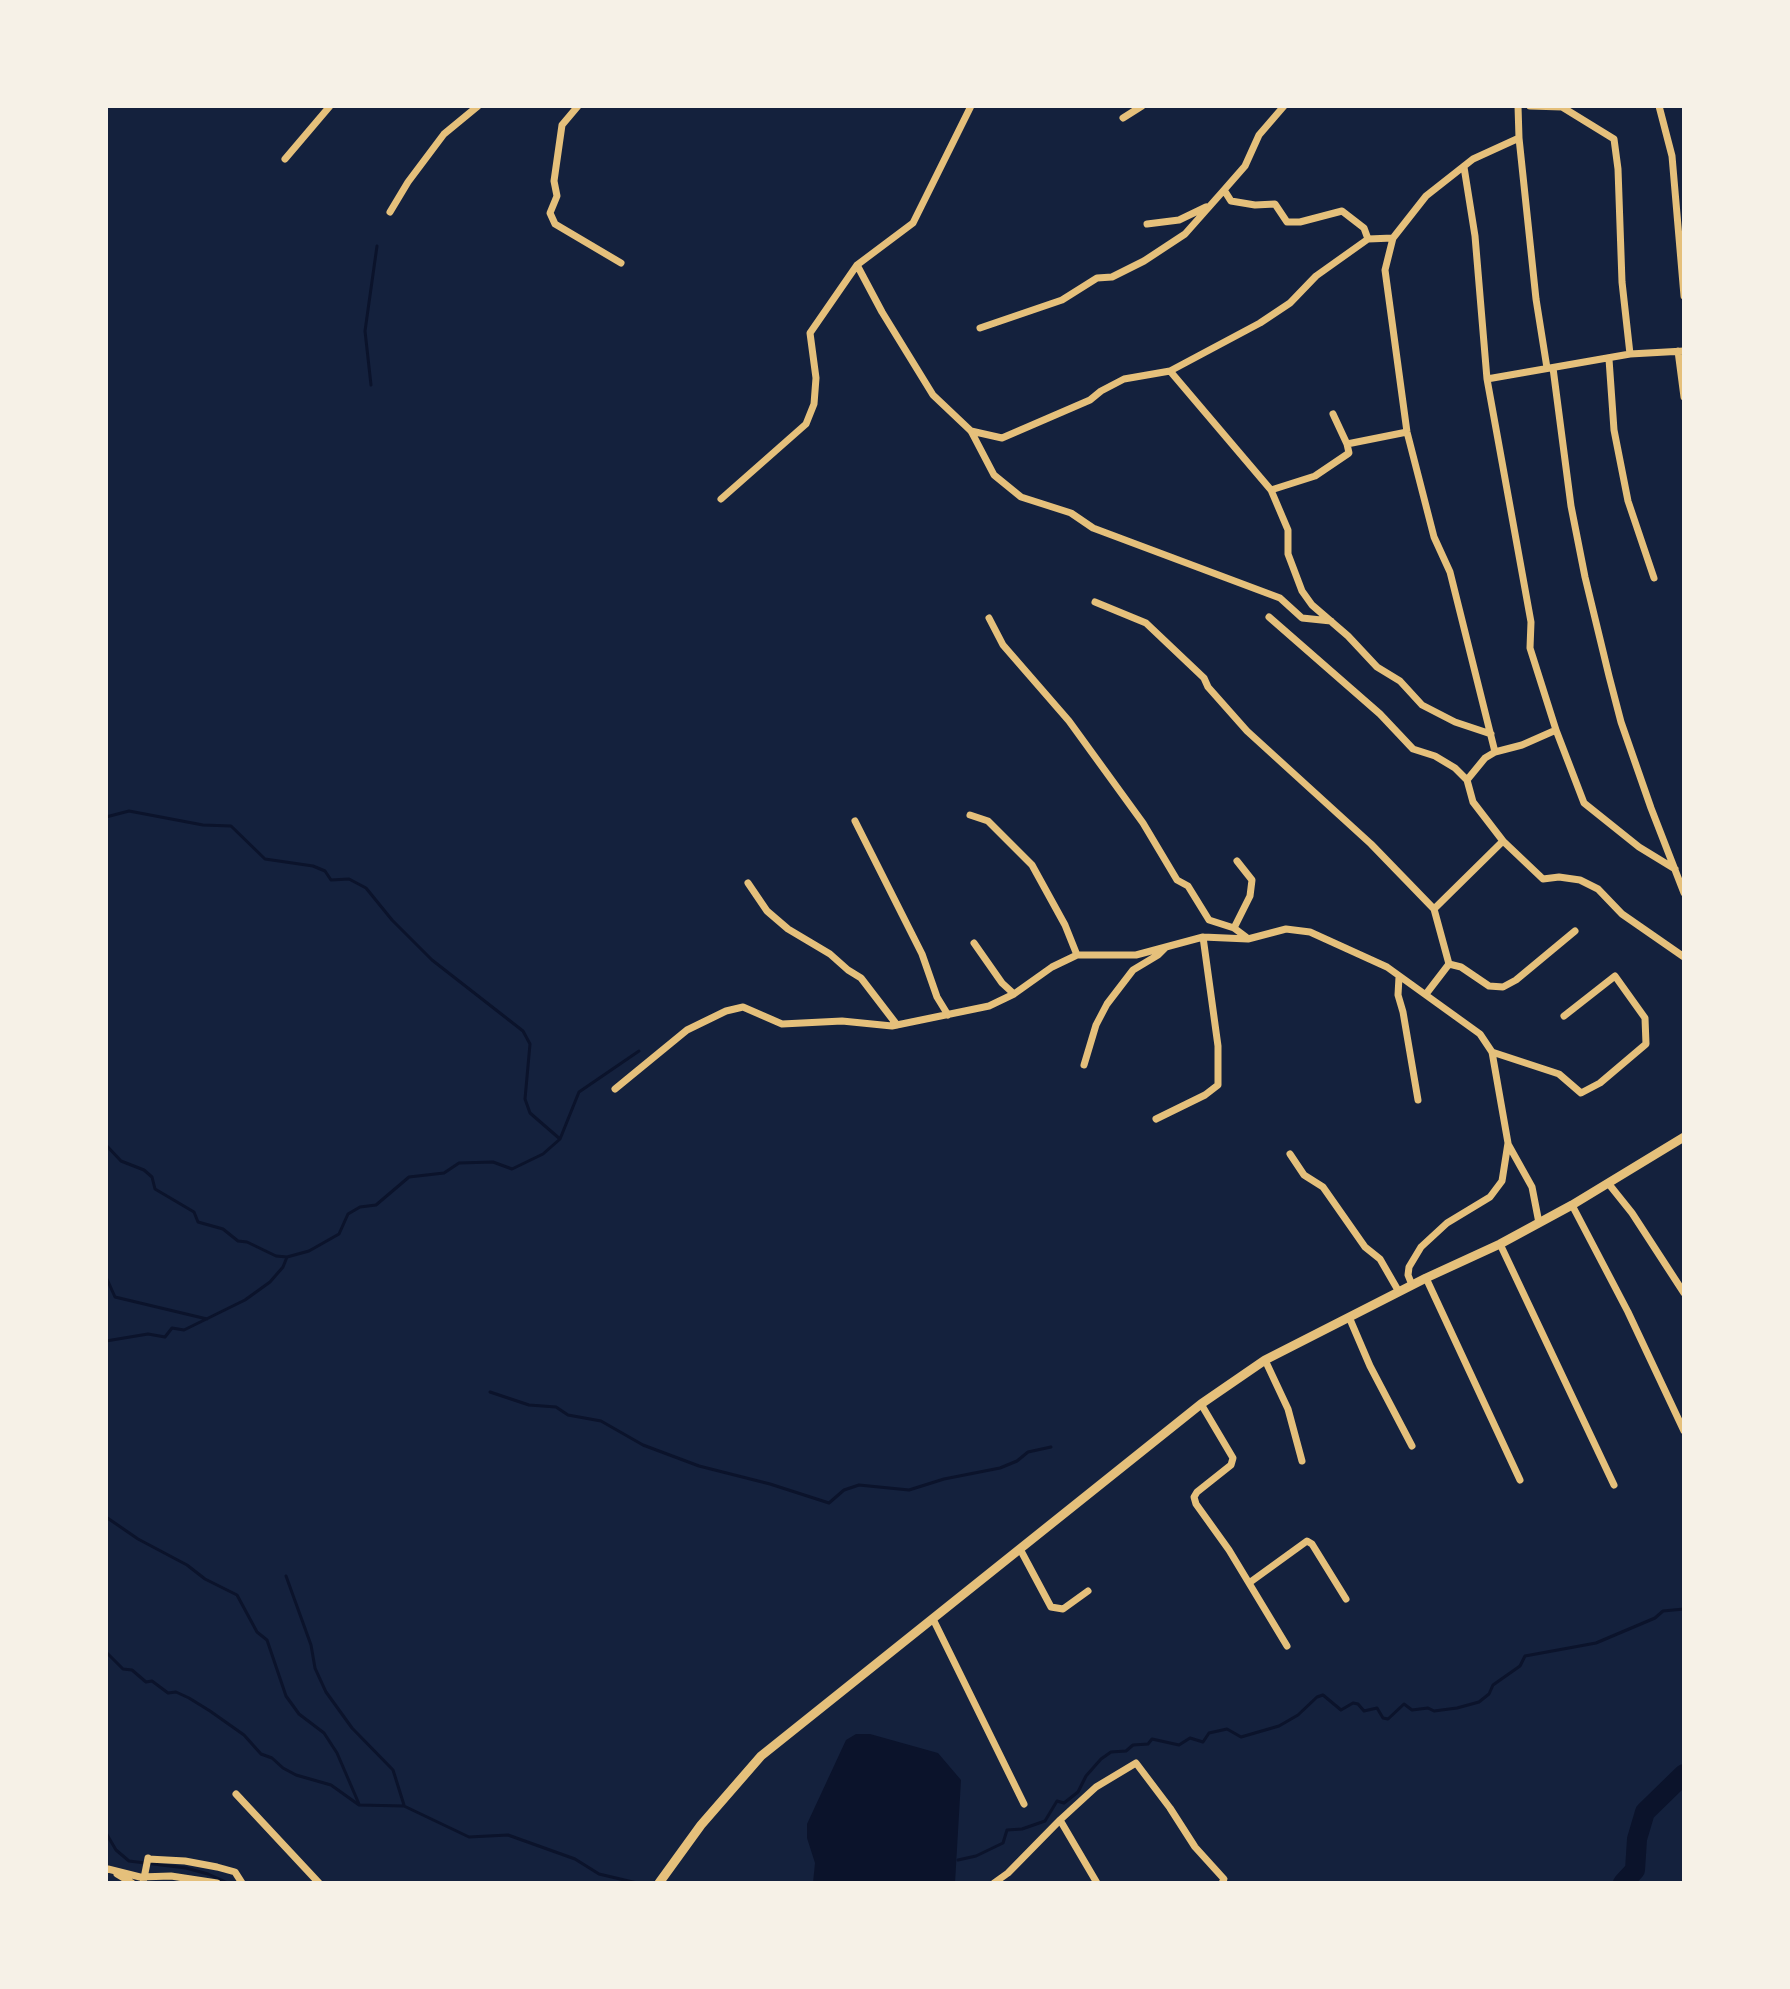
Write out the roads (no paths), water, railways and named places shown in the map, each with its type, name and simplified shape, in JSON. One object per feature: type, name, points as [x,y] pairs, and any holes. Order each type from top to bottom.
[{"type":"main road","points":[[659,1883],[701,1825],[761,1756],[1201,1404],[1265,1360],[1500,1244],[1572,1205],[1684,1137]]},
{"type":"street","points":[[285,159],[330,106]]},
{"type":"street","points":[[390,212],[444,134],[478,106]]},
{"type":"street","points":[[578,106],[562,125],[554,181],[557,196],[550,213],[555,224],[621,263]]},
{"type":"street","points":[[721,499],[806,424],[814,404],[816,378],[810,333],[857,265],[913,223],[971,106]]},
{"type":"street","points":[[1123,118],[1142,106]]},
{"type":"street","points":[[980,328],[1062,300],[1097,278],[1112,277],[1144,261],[1185,234],[1245,166],[1259,135],[1284,106]]},
{"type":"street","points":[[1518,106],[1534,285],[1588,591],[1621,722],[1684,893]]},
{"type":"street","points":[[1530,106],[1562,107],[1614,139],[1622,282],[1630,354]]},
{"type":"street","points":[[1659,106],[1672,156],[1684,296]]},
{"type":"street","points":[[1495,752],[1450,572],[1434,537],[1407,432],[1385,270],[1393,238],[1426,196],[1473,159],[1519,138]]},
{"type":"street","points":[[1464,167],[1475,236],[1487,379],[1531,622],[1530,648],[1556,730],[1584,803],[1639,847],[1675,869]]},
{"type":"street","points":[[1224,190],[1231,201],[1275,204],[1287,222],[1300,222],[1342,211],[1349,213],[1364,228],[1368,239]]},
{"type":"street","points":[[1147,224],[1179,220],[1212,204]]},
{"type":"street","points":[[971,431],[1002,438],[1090,400],[1124,379],[1170,371],[1260,323],[1290,303],[1316,276],[1368,239],[1393,238]]},
{"type":"street","points":[[857,265],[933,395],[971,431],[994,475],[1021,497],[1071,513],[1093,528],[1280,598],[1302,618],[1331,621]]},
{"type":"street","points":[[1487,379],[1630,354],[1681,351],[1684,397]]},
{"type":"street","points":[[1609,359],[1614,430],[1628,501],[1654,578]]},
{"type":"street","points":[[1170,371],[1271,490],[1288,530],[1288,554],[1302,591],[1377,667],[1400,681],[1422,705],[1455,722],[1491,734]]},
{"type":"street","points":[[1271,490],[1315,476],[1349,453],[1333,414]]},
{"type":"street","points":[[1347,444],[1407,432]]},
{"type":"street","points":[[1095,602],[1146,623],[1204,678],[1208,687],[1247,731],[1371,844],[1434,909],[1449,964]]},
{"type":"street","points":[[1269,617],[1380,714],[1413,749],[1435,756],[1455,768],[1467,780],[1473,802],[1503,841],[1543,879],[1559,877],[1580,880],[1598,889],[1622,914],[1684,957]]},
{"type":"street","points":[[989,618],[1003,645],[1069,721],[1143,823],[1177,880],[1188,886],[1209,920],[1234,928],[1248,939]]},
{"type":"street","points":[[1467,780],[1485,758],[1495,752],[1522,745],[1556,730]]},
{"type":"street","points":[[970,815],[988,821],[1032,865],[1065,925],[1077,955]]},
{"type":"street","points":[[855,821],[922,954],[937,997],[948,1015]]},
{"type":"street","points":[[1434,909],[1503,841]]},
{"type":"street","points":[[1234,928],[1250,896],[1252,880],[1237,861]]},
{"type":"street","points":[[748,883],[767,911],[788,929],[830,954],[861,978],[897,1025]]},
{"type":"street","points":[[615,1089],[687,1030],[726,1011],[743,1007],[782,1024],[842,1021],[897,1025],[989,1006],[1077,955],[1136,955],[1203,937],[1248,939],[1286,929],[1310,932],[1387,967],[1480,1034],[1492,1052],[1508,1143],[1505,1170],[1490,1197],[1447,1223],[1421,1247],[1409,1267],[1412,1285]]},
{"type":"street","points":[[1449,964],[1461,967],[1489,986],[1503,987],[1516,980],[1575,931]]},
{"type":"street","points":[[1156,1119],[1205,1095],[1218,1085],[1218,1046],[1203,937]]},
{"type":"street","points":[[974,943],[1002,983],[1014,994]]},
{"type":"street","points":[[1084,1065],[1096,1025],[1107,1004],[1133,970],[1158,955],[1166,946]]},
{"type":"street","points":[[1426,994],[1449,964]]},
{"type":"street","points":[[1492,1052],[1559,1074],[1581,1093],[1600,1083],[1646,1044],[1645,1018],[1615,976],[1564,1016]]},
{"type":"street","points":[[1399,977],[1398,995],[1418,1100]]},
{"type":"street","points":[[1508,1143],[1532,1187],[1539,1223]]},
{"type":"street","points":[[1290,1154],[1304,1175],[1323,1187],[1365,1247],[1380,1259],[1399,1292]]},
{"type":"street","points":[[1608,1183],[1632,1213],[1684,1293]]},
{"type":"street","points":[[1572,1205],[1628,1312],[1684,1431]]},
{"type":"street","points":[[1500,1244],[1614,1485]]},
{"type":"street","points":[[1426,1278],[1520,1480]]},
{"type":"street","points":[[1349,1317],[1370,1366],[1412,1446]]},
{"type":"street","points":[[1265,1360],[1288,1409],[1302,1461]]},
{"type":"street","points":[[1201,1404],[1233,1458],[1231,1465],[1197,1492],[1194,1497],[1196,1504],[1287,1646]]},
{"type":"street","points":[[1249,1583],[1307,1541],[1312,1544],[1346,1599]]},
{"type":"street","points":[[1020,1549],[1051,1607],[1063,1609],[1088,1591]]},
{"type":"street","points":[[933,1619],[1024,1804]]},
{"type":"street","points":[[994,1883],[1096,1787],[1136,1763],[1195,1847],[1224,1879],[1222,1883]]},
{"type":"street","points":[[236,1794],[319,1883]]},
{"type":"street","points":[[1060,1820],[1097,1883]]},
{"type":"street","points":[[144,1880],[148,1858],[217,1867],[235,1872],[242,1883]]},
{"type":"street","points":[[107,1869],[144,1880],[171,1876],[217,1883]]},
{"type":"street","points":[[107,1869],[132,1883]]},
{"type":"water","points":[[856,1734],[870,1734],[938,1753],[961,1780],[955,1883],[813,1883],[815,1863],[807,1838],[807,1824],[846,1740]]},
{"type":"waterway","points":[[371,385],[365,331],[377,246]]},
{"type":"waterway","points":[[106,817],[129,811],[203,825],[231,826],[265,859],[313,866],[325,871],[331,880],[349,879],[366,888],[392,920],[432,960],[523,1031],[530,1044],[525,1099],[530,1113],[560,1139]]},
{"type":"waterway","points":[[106,1341],[148,1334],[165,1337],[172,1328],[184,1330],[245,1300],[270,1282],[287,1257],[309,1251],[339,1234],[348,1214],[360,1207],[376,1205],[409,1177],[444,1173],[459,1163],[493,1162],[512,1169],[543,1154],[560,1139],[579,1092],[639,1051]]},
{"type":"waterway","points":[[106,1145],[121,1161],[144,1170],[152,1177],[155,1189],[194,1212],[198,1222],[223,1229],[238,1241],[276,1256],[287,1257]]},
{"type":"waterway","points":[[106,1277],[115,1297],[207,1319]]},
{"type":"waterway","points":[[490,1392],[529,1405],[556,1407],[568,1415],[601,1421],[643,1445],[699,1466],[829,1503],[844,1490],[859,1485],[909,1490],[944,1479],[1000,1468],[1028,1452],[1051,1447]]},
{"type":"waterway","points":[[106,1517],[205,1579],[237,1595],[257,1632],[267,1640],[286,1696],[299,1714],[324,1733],[337,1753],[359,1804]]},
{"type":"waterway","points":[[286,1576],[311,1645],[315,1668],[326,1692],[352,1728],[393,1770],[404,1805]]},
{"type":"waterway","points":[[958,1860],[976,1856],[1003,1843],[1007,1830],[1022,1829],[1045,1821],[1057,1801],[1064,1803],[1078,1792],[1086,1776],[1111,1752],[1126,1751],[1133,1745],[1148,1744],[1152,1739],[1179,1745],[1190,1738],[1203,1742],[1209,1733],[1227,1729],[1241,1737],[1279,1726],[1323,1695],[1341,1710],[1353,1703],[1364,1711],[1377,1708],[1383,1718],[1388,1719],[1404,1704],[1412,1710],[1457,1708],[1479,1702],[1489,1694],[1493,1685],[1520,1666],[1525,1656],[1596,1643],[1655,1618],[1663,1611],[1684,1609]]},
{"type":"waterway","points":[[106,1652],[123,1669],[132,1670],[146,1682],[152,1681],[168,1693],[176,1692],[210,1711],[244,1735],[261,1754],[272,1758],[283,1768],[331,1785],[359,1805],[404,1806],[469,1837],[508,1835],[575,1859],[599,1874],[637,1883]]},
{"type":"waterway","points":[[1623,1883],[1635,1870],[1637,1839],[1645,1812],[1684,1774]]},
{"type":"waterway","points":[[106,1833],[116,1850],[129,1861],[186,1868],[228,1883]]}]
